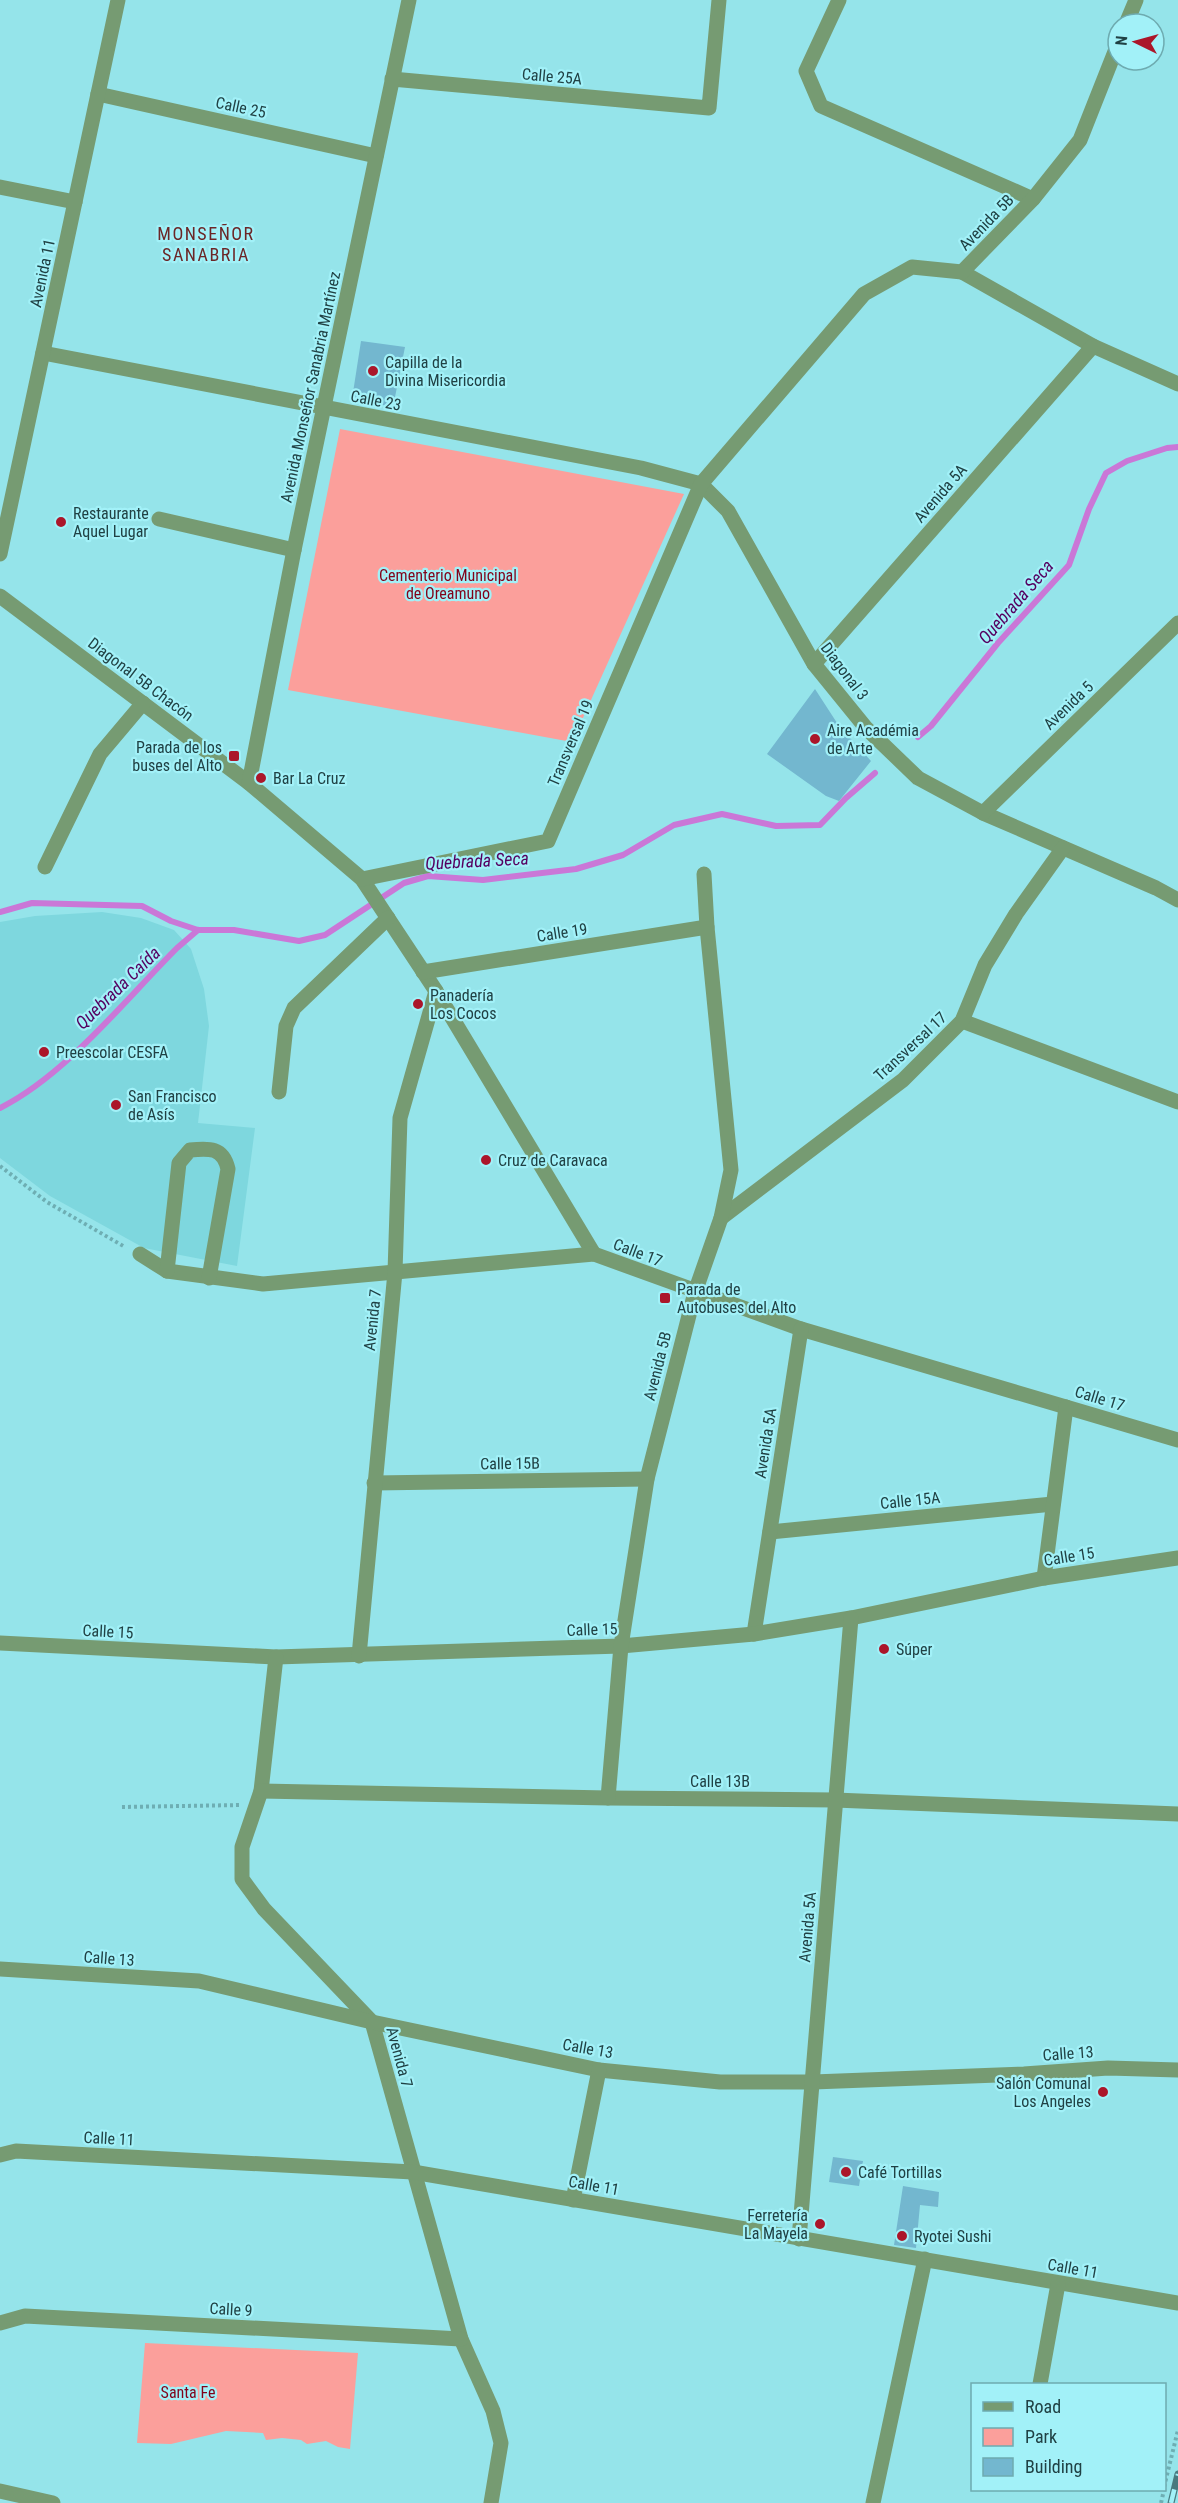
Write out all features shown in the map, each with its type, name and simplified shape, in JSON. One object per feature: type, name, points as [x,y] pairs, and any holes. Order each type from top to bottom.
[{"type":"street","name":"Avenida 11","points":[[0,554],[118,0]]},
{"type":"street","name":"Avenida Monseñor Sanabria Martínez","points":[[249,783],[294,550],[409,0]]},
{"type":"street","name":"Calle 25A","points":[[392,79],[709,108],[719,0]]},
{"type":"street","points":[[839,0],[806,71],[821,106],[1033,199]]},
{"type":"street","name":"Avenida 5B","points":[[701,484],[864,294],[912,267],[962,272],[1033,199],[1080,140],[1107,72]]},
{"type":"street","name":"Calle 25","points":[[98,94],[376,156]]},
{"type":"street","points":[[0,187],[75,202]]},
{"type":"street","points":[[962,272],[1093,346],[1178,384]]},
{"type":"street","name":"Avenida 5A","points":[[814,664],[1093,346]]},
{"type":"street","name":"Calle 23","points":[[43,353],[324,409],[640,468],[701,484]]},
{"type":"street","name":"Diagonal 3","points":[[701,484],[728,511],[814,664],[866,728],[918,778],[983,813],[1156,888],[1178,900]]},
{"type":"street","name":"Transversal 19","points":[[362,879],[548,841],[701,484]]},
{"type":"street","points":[[159,519],[294,550]]},
{"type":"street","name":"Diagonal 5B Chacón","points":[[0,596],[249,783],[362,879],[436,991],[594,1254]]},
{"type":"street","name":"Avenida 5","points":[[983,813],[1178,623]]},
{"type":"street","points":[[45,867],[100,754],[143,703]]},
{"type":"street","name":"Transversal 17","points":[[721,1218],[903,1080],[962,1021],[986,965],[1016,914],[1063,848]]},
{"type":"street","name":"Avenida 5B","points":[[608,1798],[621,1646],[647,1479],[695,1292],[721,1218],[731,1170],[707,927],[704,874]]},
{"type":"street","points":[[279,1092],[286,1026],[294,1008],[388,918]]},
{"type":"street","name":"Calle 19","points":[[423,972],[707,927]]},
{"type":"street","name":"Avenida 7","points":[[359,1656],[395,1272],[400,1118],[436,991]]},
{"type":"street","points":[[962,1021],[1178,1102]]},
{"type":"street","points":[[167,1271],[179,1163],[190,1150],[205,1148],[218,1152],[225,1158],[228,1169],[209,1278]]},
{"type":"street","name":"Calle 17","points":[[140,1254],[167,1271],[262,1284],[594,1254],[801,1329],[1178,1440]]},
{"type":"street","name":"Avenida 5A","points":[[754,1634],[801,1329]]},
{"type":"street","points":[[1044,1578],[1066,1407]]},
{"type":"street","name":"Calle 15B","points":[[374,1483],[647,1479]]},
{"type":"street","name":"Calle 15A","points":[[770,1532],[1053,1504]]},
{"type":"street","name":"Calle 15","points":[[0,1643],[276,1657],[621,1646],[754,1634],[851,1618],[1044,1578],[1178,1558]]},
{"type":"street","name":"Avenida 5A","points":[[798,2239],[851,1618]]},
{"type":"street","name":"Avenida 7","points":[[276,1657],[259,1798],[242,1847],[242,1879],[264,1909],[372,2022],[461,2339],[493,2411],[501,2444],[491,2503]]},
{"type":"street","name":"Calle 13B","points":[[259,1798],[835,1800],[1178,1814]]},
{"type":"street","name":"Calle 13","points":[[0,1969],[199,1981],[372,2022],[599,2070],[720,2082],[813,2082],[1024,2074],[1108,2068],[1178,2070]]},
{"type":"street","points":[[573,2200],[599,2070]]},
{"type":"street","name":"Calle 11","points":[[0,2155],[16,2151],[413,2172],[1178,2303]]},
{"type":"street","points":[[873,2503],[925,2259]]},
{"type":"street","points":[[1040,2383],[1058,2284]]},
{"type":"street","name":"Calle 9","points":[[0,2323],[25,2316],[461,2339]]},
{"type":"street","points":[[0,2491],[53,2503]]},
{"type":"path","points":[[0,1166],[47,1202],[140,1254]]},
{"type":"path","points":[[122,1807],[259,1798]]},
{"type":"path","points":[[1166,2480],[1178,2430]]},
{"type":"shaded area","name":"San Francisco de Asís","points":[[102,912],[141,918],[174,930],[191,949],[204,989],[209,1026],[198,1123],[255,1128],[237,1266],[144,1248],[50,1196],[0,1158],[0,922],[35,916]]},
{"type":"green space","name":"Cementerio Municipal de Oreamuno","points":[[340,429],[684,494],[572,742],[288,690]]},
{"type":"green space","name":"Santa Fe","points":[[145,2343],[358,2353],[350,2449],[338,2447],[326,2441],[307,2444],[301,2440],[282,2438],[266,2440],[263,2433],[226,2431],[171,2444],[137,2443]]},
{"type":"building","points":[[361,341],[405,347],[393,407],[352,399]]},
{"type":"building","name":"Aire Académia de Arte","points":[[815,689],[839,726],[871,761],[839,801],[826,796],[767,754]]},
{"type":"building","name":"Café Tortillas","points":[[833,2157],[863,2161],[859,2186],[829,2182]]},
{"type":"building","points":[[903,2186],[939,2192],[938,2207],[920,2205],[916,2248],[894,2245]]},
{"type":"waterway","name":"Quebrada Seca","points":[[918,737],[931,726],[998,643],[1069,565],[1089,509],[1106,473],[1127,461],[1167,448],[1178,447]]},
{"type":"waterway","name":"Quebrada Seca","points":[[0,912],[32,903],[142,906],[171,921],[198,930],[234,930],[299,941],[325,935],[404,883],[428,876],[483,880],[576,869],[623,855],[674,825],[722,814],[776,826],[820,825],[875,773]]},
{"type":"waterway","name":"Quebrada Caída","points":[[0,1108],[24,1094],[71,1057],[177,948],[198,930]]},
{"type":"railway","points":[[1171,2503],[1178,2474]]},
{"type":"place","name":"Capilla de la Divina Misericordia","points":[[373,371]]},
{"type":"place","name":"Restaurante Aquel Lugar","points":[[61,522]]},
{"type":"place","name":"Aire Académia de Arte","points":[[815,739]]},
{"type":"place","name":"Parada de los buses del Alto","points":[[234,756]]},
{"type":"place","name":"Bar La Cruz","points":[[261,778]]},
{"type":"place","name":"Panadería Los Cocos","points":[[418,1004]]},
{"type":"place","name":"Preescolar CESFA","points":[[44,1052]]},
{"type":"place","name":"San Francisco de Asís","points":[[116,1105]]},
{"type":"place","name":"Cruz de Caravaca","points":[[486,1160]]},
{"type":"place","name":"Parada de Autobuses del Alto","points":[[665,1298]]},
{"type":"place","name":"Súper","points":[[884,1649]]},
{"type":"place","name":"Salón Comunal Los Angeles","points":[[1103,2092]]},
{"type":"place","name":"Café Tortillas","points":[[846,2172]]},
{"type":"place","name":"Ferretería La Mayela","points":[[820,2224]]},
{"type":"place","name":"Ryotei Sushi","points":[[902,2236]]},
{"type":"district","name":"MONSEÑOR SANABRIA","points":[[206,244]]}]
